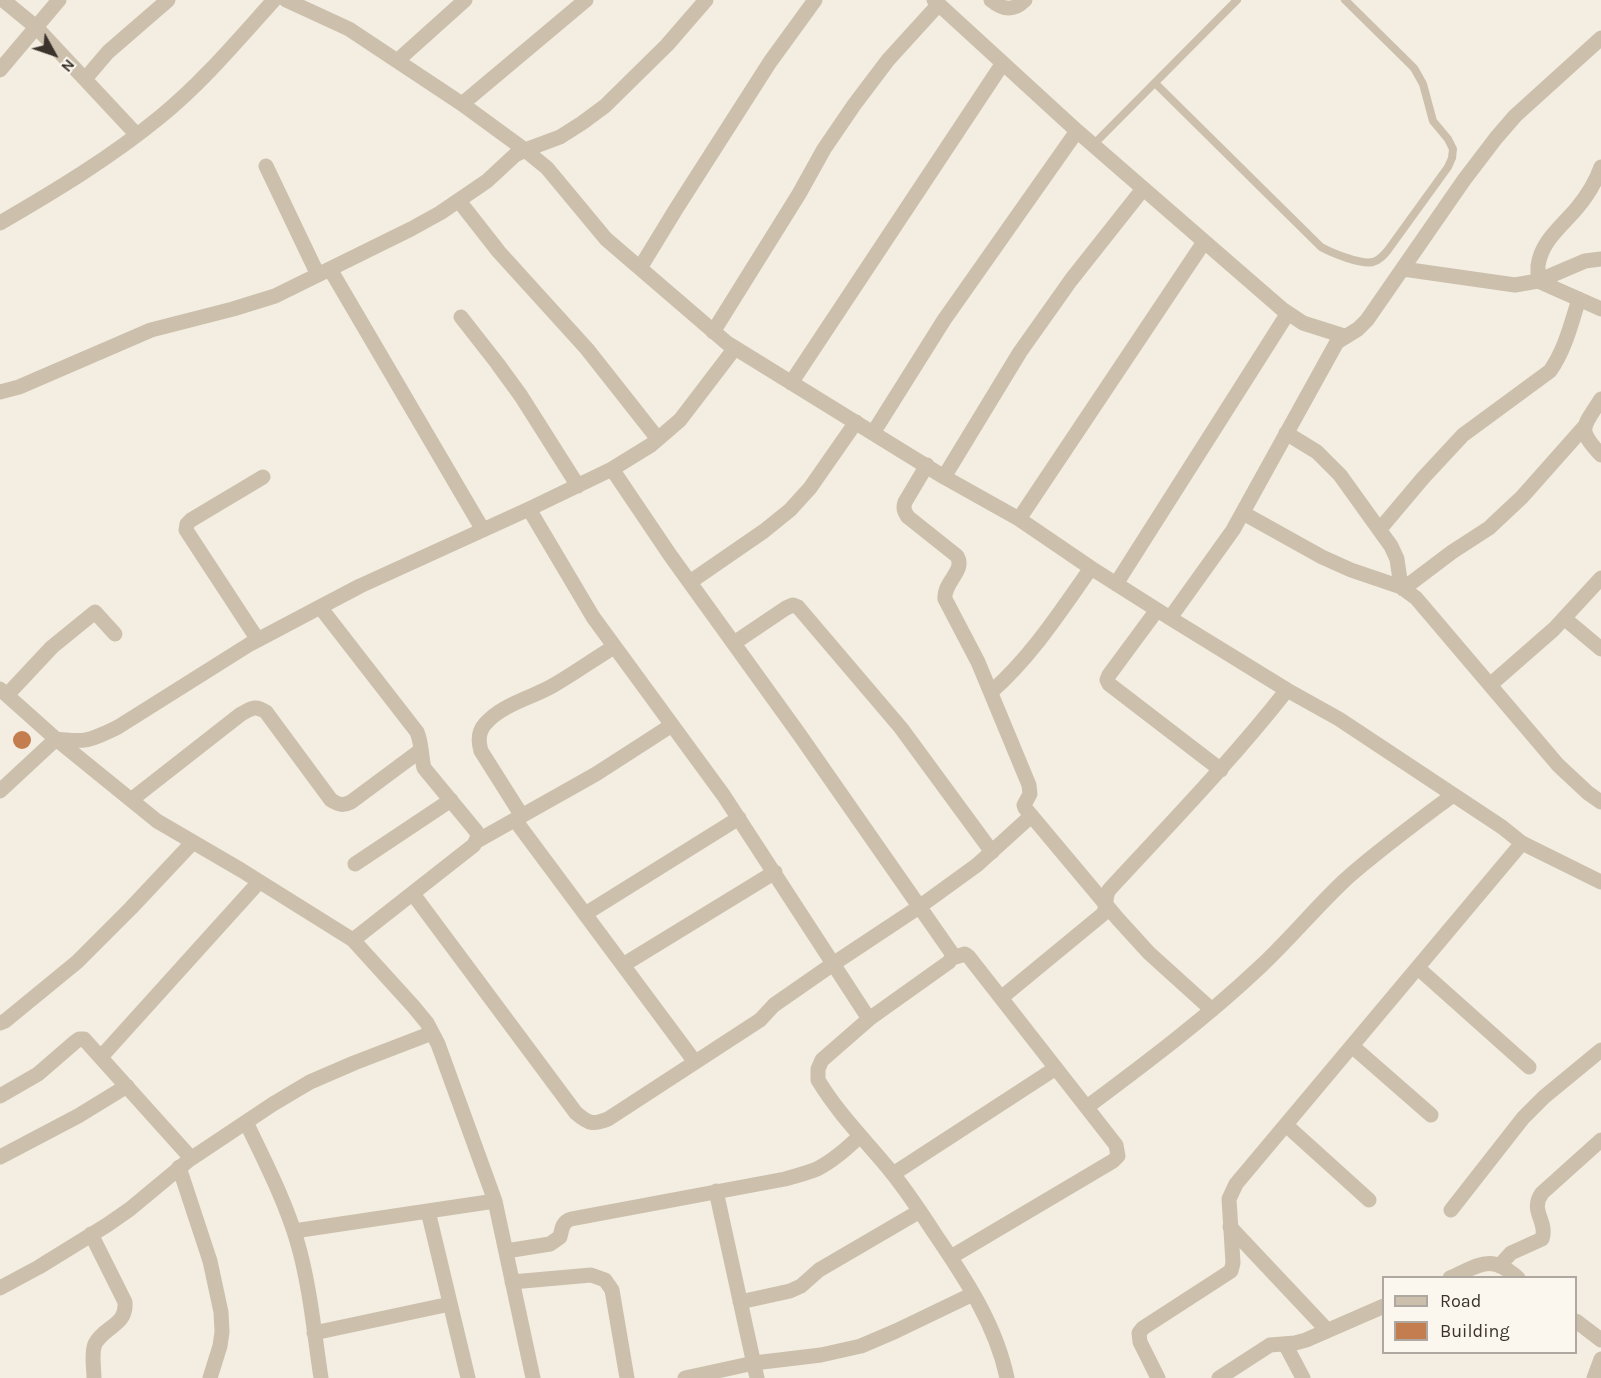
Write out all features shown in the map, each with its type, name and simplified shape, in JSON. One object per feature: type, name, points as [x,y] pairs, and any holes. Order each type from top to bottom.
[{"type":"street","points":[[3,0],[36,27],[137,135]]},
{"type":"street","points":[[0,70],[59,0]]},
{"type":"street","points":[[85,79],[108,52],[168,0]]},
{"type":"street","points":[[0,223],[87,171],[161,117],[193,87],[274,0]]},
{"type":"street","points":[[286,0],[349,29],[462,104],[525,150],[547,168],[606,239],[713,332],[735,348],[944,477],[1019,519],[1090,568],[1287,690],[1339,719],[1502,827],[1522,843],[1601,882]]},
{"type":"street","points":[[397,61],[465,0]]},
{"type":"street","points":[[462,104],[586,0]]},
{"type":"street","points":[[0,392],[19,387],[151,330],[275,296],[411,229],[459,201],[487,181],[515,155],[561,137],[605,106],[667,45],[706,0]]},
{"type":"street","points":[[640,268],[770,62],[815,0]]},
{"type":"street","points":[[992,0],[1001,8],[1010,8],[1020,5],[1025,0]]},
{"type":"street","points":[[713,332],[799,194],[824,149],[888,60],[936,2],[1077,131],[1288,313],[1303,323],[1344,336]]},
{"type":"street","points":[[1221,770],[1109,684],[1107,680],[1109,675],[1164,614],[1233,530],[1332,349],[1344,336],[1358,329],[1367,320],[1479,158],[1508,123],[1537,94],[1601,38]]},
{"type":"street","points":[[791,383],[1003,63]]},
{"type":"street","points":[[873,433],[945,320],[1077,131]]},
{"type":"street","points":[[266,166],[324,272],[483,530]]},
{"type":"street","points":[[1538,280],[1538,265],[1543,249],[1589,190],[1601,167]]},
{"type":"street","points":[[944,477],[1020,351],[1071,280],[1143,189]]},
{"type":"street","points":[[459,201],[499,252],[587,349],[658,439]]},
{"type":"street","points":[[1019,519],[1204,242]]},
{"type":"street","points":[[1403,269],[1515,285],[1538,280],[1585,261],[1601,259]]},
{"type":"street","points":[[1538,280],[1601,309]]},
{"type":"street","points":[[1380,529],[1463,435],[1550,371],[1559,359],[1579,299]]},
{"type":"street","points":[[1116,584],[1288,313]]},
{"type":"street","points":[[461,317],[521,396],[578,486]]},
{"type":"street","points":[[56,739],[77,742],[94,739],[258,640],[360,586],[612,469],[658,439],[680,420],[735,348]]},
{"type":"street","points":[[1402,588],[1489,528],[1522,497],[1585,426],[1601,399]]},
{"type":"street","points":[[690,582],[764,531],[790,510],[810,488],[856,422]]},
{"type":"street","points":[[1585,426],[1584,434],[1601,455]]},
{"type":"street","points":[[1286,433],[1329,462],[1380,529],[1397,559],[1402,588]]},
{"type":"street","points":[[927,465],[903,506],[904,512],[960,561],[944,593],[945,598],[978,662],[1031,789],[1024,805],[1106,905],[1149,953],[1212,1010]]},
{"type":"street","points":[[612,469],[951,952],[952,958]]},
{"type":"street","points":[[258,640],[186,530],[191,520],[263,477]]},
{"type":"street","points":[[529,509],[593,617],[739,818],[869,1019]]},
{"type":"street","points":[[1243,513],[1322,557],[1402,588],[1416,598],[1558,765],[1601,802]]},
{"type":"street","points":[[991,692],[1032,651],[1090,568]]},
{"type":"street","points":[[1490,685],[1538,644],[1601,578]]},
{"type":"street","points":[[320,607],[417,732],[421,741],[424,768],[476,831],[477,841]]},
{"type":"street","points":[[734,643],[786,608],[798,607],[901,728],[992,852]]},
{"type":"street","points":[[115,634],[95,612],[52,647],[3,692],[56,739],[157,821],[353,940],[414,1006],[427,1023],[438,1044],[495,1201],[533,1378]]},
{"type":"street","points":[[1564,618],[1601,649]]},
{"type":"street","points":[[614,646],[554,685],[496,715],[480,731],[478,742],[518,818],[585,914],[695,1062]]},
{"type":"street","points":[[1001,998],[1103,914],[1106,910],[1106,894],[1109,890],[1254,733],[1287,690]]},
{"type":"street","points":[[131,800],[241,714],[252,708],[260,708],[266,712],[331,800],[339,805],[351,802],[421,750]]},
{"type":"street","points":[[353,940],[477,841],[596,774],[672,725]]},
{"type":"street","points":[[0,791],[56,739]]},
{"type":"street","points":[[1087,1107],[1212,1010],[1262,966],[1345,880],[1453,795]]},
{"type":"street","points":[[355,864],[451,800]]},
{"type":"street","points":[[413,894],[576,1113],[586,1122],[597,1123],[608,1119],[760,1020],[774,1005],[919,908],[992,852],[1031,816]]},
{"type":"street","points":[[585,914],[739,818]]},
{"type":"street","points":[[0,1023],[77,962],[193,842]]},
{"type":"street","points":[[1158,1378],[1140,1342],[1139,1333],[1143,1328],[1231,1271],[1233,1263],[1229,1199],[1236,1184],[1522,843]]},
{"type":"street","points":[[623,965],[775,873]]},
{"type":"street","points":[[101,1058],[260,882]]},
{"type":"street","points":[[951,1257],[1118,1156],[1116,1145],[965,954],[952,958],[950,962],[869,1019],[822,1060],[818,1069],[818,1080],[860,1136],[893,1174],[951,1257],[992,1332],[1001,1376]]},
{"type":"street","points":[[1418,968],[1529,1067]]},
{"type":"street","points":[[0,1288],[39,1267],[130,1209],[185,1163],[310,1082],[432,1033]]},
{"type":"street","points":[[0,1096],[38,1074],[79,1039],[84,1039],[127,1086],[185,1163],[221,1312],[220,1346],[210,1378]]},
{"type":"street","points":[[1352,1046],[1431,1115]]},
{"type":"street","points":[[1451,1210],[1523,1118],[1601,1050]]},
{"type":"street","points":[[893,1174],[1056,1068]]},
{"type":"street","points":[[0,1157],[78,1116],[127,1086]]},
{"type":"street","points":[[246,1122],[294,1231],[306,1277],[321,1378]]},
{"type":"street","points":[[1286,1125],[1369,1200]]},
{"type":"street","points":[[506,1251],[550,1244],[560,1237],[562,1226],[571,1219],[785,1179],[819,1168],[860,1136]]},
{"type":"street","points":[[1500,1265],[1511,1253],[1542,1239],[1544,1234],[1537,1211],[1537,1199],[1601,1140]]},
{"type":"street","points":[[716,1191],[756,1370]]},
{"type":"street","points":[[294,1231],[495,1201]]},
{"type":"street","points":[[428,1211],[468,1378]]},
{"type":"street","points":[[740,1302],[790,1291],[801,1286],[819,1270],[920,1211]]},
{"type":"street","points":[[1230,1227],[1327,1330]]},
{"type":"street","points":[[91,1234],[125,1302],[126,1309],[122,1319],[95,1344],[93,1350],[94,1378]]},
{"type":"street","points":[[1454,1276],[1480,1264],[1490,1263],[1507,1268],[1516,1276]]},
{"type":"street","points":[[512,1282],[591,1275],[605,1280],[612,1290],[627,1378]]},
{"type":"street","points":[[684,1378],[756,1370],[861,1346],[973,1294]]},
{"type":"street","points":[[314,1333],[450,1304]]},
{"type":"street","points":[[1219,1378],[1270,1345],[1295,1343],[1382,1306]]},
{"type":"street","points":[[1577,1322],[1601,1340]]},
{"type":"street","points":[[1285,1344],[1303,1378]]},
{"type":"street","points":[[1594,1378],[1601,1359]]},
{"type":"lane","points":[[1093,145],[1237,0]]},
{"type":"lane","points":[[1155,83],[1321,247],[1366,262],[1375,261],[1383,257],[1448,167],[1453,149],[1433,121],[1423,84],[1414,68],[1345,0]]},
{"type":"building","points":[[18,731],[26,731],[31,736],[29,747],[18,749],[13,744],[13,736]]}]
